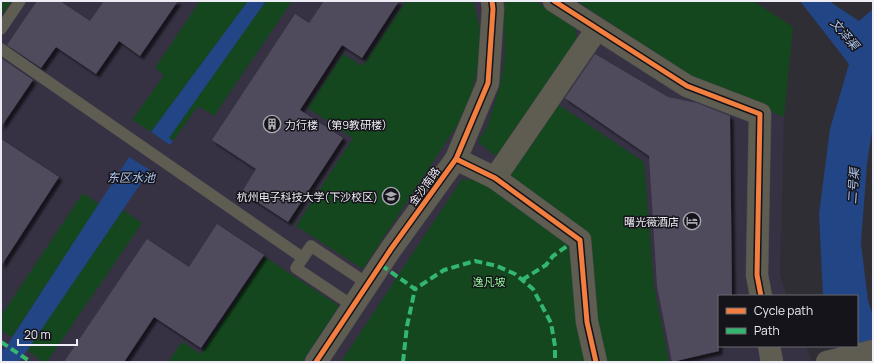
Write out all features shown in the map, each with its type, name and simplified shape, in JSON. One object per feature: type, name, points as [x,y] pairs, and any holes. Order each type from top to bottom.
[{"type":"street","name":"金沙南路","points":[[316,362],[391,248],[456,159],[488,83],[493,8],[492,1]]},
{"type":"street","points":[[554,1],[687,86],[760,114],[757,275],[761,295]]},
{"type":"street","points":[[495,178],[597,29]]},
{"type":"street","points":[[456,159],[495,178],[580,240],[587,322],[596,362]]},
{"type":"street","points":[[769,347],[772,362]]},
{"type":"street","points":[[831,361],[873,351]]},
{"type":"lane","points":[[2,27],[20,1]]},
{"type":"lane","points":[[1,49],[303,258]]},
{"type":"lane","points":[[353,306],[296,268],[311,246],[368,284]]},
{"type":"shaded area","name":"杭州电子科技大学(下沙校区)","points":[[1,1],[753,1],[793,27],[784,117],[780,275],[787,295],[718,295],[718,347],[806,347],[812,362],[1,362]]},
{"type":"green space","points":[[1,1],[11,1],[1,17]]},
{"type":"green space","points":[[200,1],[248,1],[151,132],[132,120],[164,75],[155,68]]},
{"type":"green space","points":[[266,1],[292,1],[214,116],[198,106],[173,141],[169,138]]},
{"type":"green space","points":[[406,1],[473,1],[480,29],[478,64],[471,97],[457,125],[363,269],[296,226],[353,138],[308,108],[343,54],[363,66]]},
{"type":"green space","points":[[505,1],[536,1],[575,27],[577,40],[496,156],[478,142],[487,127],[500,86],[505,56]]},
{"type":"green space","points":[[577,1],[753,1],[793,27],[784,117],[696,80]]},
{"type":"green space","points":[[556,103],[644,162],[654,286],[669,362],[605,362],[599,330],[589,238],[509,176]]},
{"type":"green space","name":"逸凡坡","points":[[462,179],[488,182],[564,236],[576,268],[586,362],[341,362]]},
{"type":"green space","points":[[83,193],[99,204],[12,337],[1,331],[1,316]]},
{"type":"green space","points":[[123,210],[142,223],[47,362],[43,362],[27,350]]},
{"type":"green space","points":[[265,257],[339,306],[302,362],[168,362],[182,342],[201,354]]},
{"type":"water","name":"东区水池","points":[[248,1],[266,1],[169,138],[173,141],[170,145],[151,132]]},
{"type":"water","points":[[800,1],[829,1],[859,21],[873,9],[873,124],[867,164],[861,243],[868,301],[873,316],[873,362],[841,362],[837,347],[858,347],[858,295],[823,295],[819,214],[830,129],[849,64]]},
{"type":"water","name":"东区水池","points":[[129,157],[150,170],[20,361],[22,362],[1,362],[1,348],[4,350]]},
{"type":"building","points":[[37,1],[60,1],[90,21],[104,1],[178,1],[140,56],[119,41],[96,74],[56,47],[41,68],[7,45]]},
{"type":"building","name":"力行楼 （第9教研楼）","points":[[324,1],[399,1],[362,58],[342,45],[300,110],[343,138],[288,222],[242,192],[256,169],[212,140],[295,14],[309,23]]},
{"type":"building","name":"曙光薇酒店","points":[[595,54],[668,97],[697,103],[730,116],[732,295],[718,295],[719,351],[672,362],[657,286],[649,156],[565,98]]},
{"type":"building","points":[[1,58],[33,80],[1,127]]},
{"type":"building","points":[[1,139],[59,177],[1,266]]},
{"type":"building","points":[[217,224],[264,255],[201,348],[154,317],[124,362],[64,362],[147,239],[189,267]]},
{"type":"marked path","points":[[522,280],[546,265],[553,256],[567,246]]},
{"type":"marked path","points":[[381,265],[415,289],[444,270],[475,261],[497,266],[515,274],[533,289],[551,323],[555,346],[555,362]]},
{"type":"marked path","points":[[403,362],[407,326],[415,289]]},
{"type":"marked path","points":[[1,342],[31,362]]},
{"type":"cycle path","points":[[316,362],[391,249],[456,159],[488,83],[493,9],[492,1]]},
{"type":"cycle path","points":[[554,1],[687,86],[760,114],[757,275],[761,295]]},
{"type":"cycle path","points":[[456,159],[495,178],[580,240],[587,322],[596,362]]},
{"type":"place","name":"力行楼 （第9教研楼）","points":[[272,124]]},
{"type":"place","name":"杭州电子科技大学(下沙校区)","points":[[391,196]]},
{"type":"place","name":"曙光薇酒店","points":[[692,221]]},
{"type":"water label","name":"文泽渠","points":[[845,34]]},
{"type":"water label","name":"二号渠","points":[[853,186]]}]
